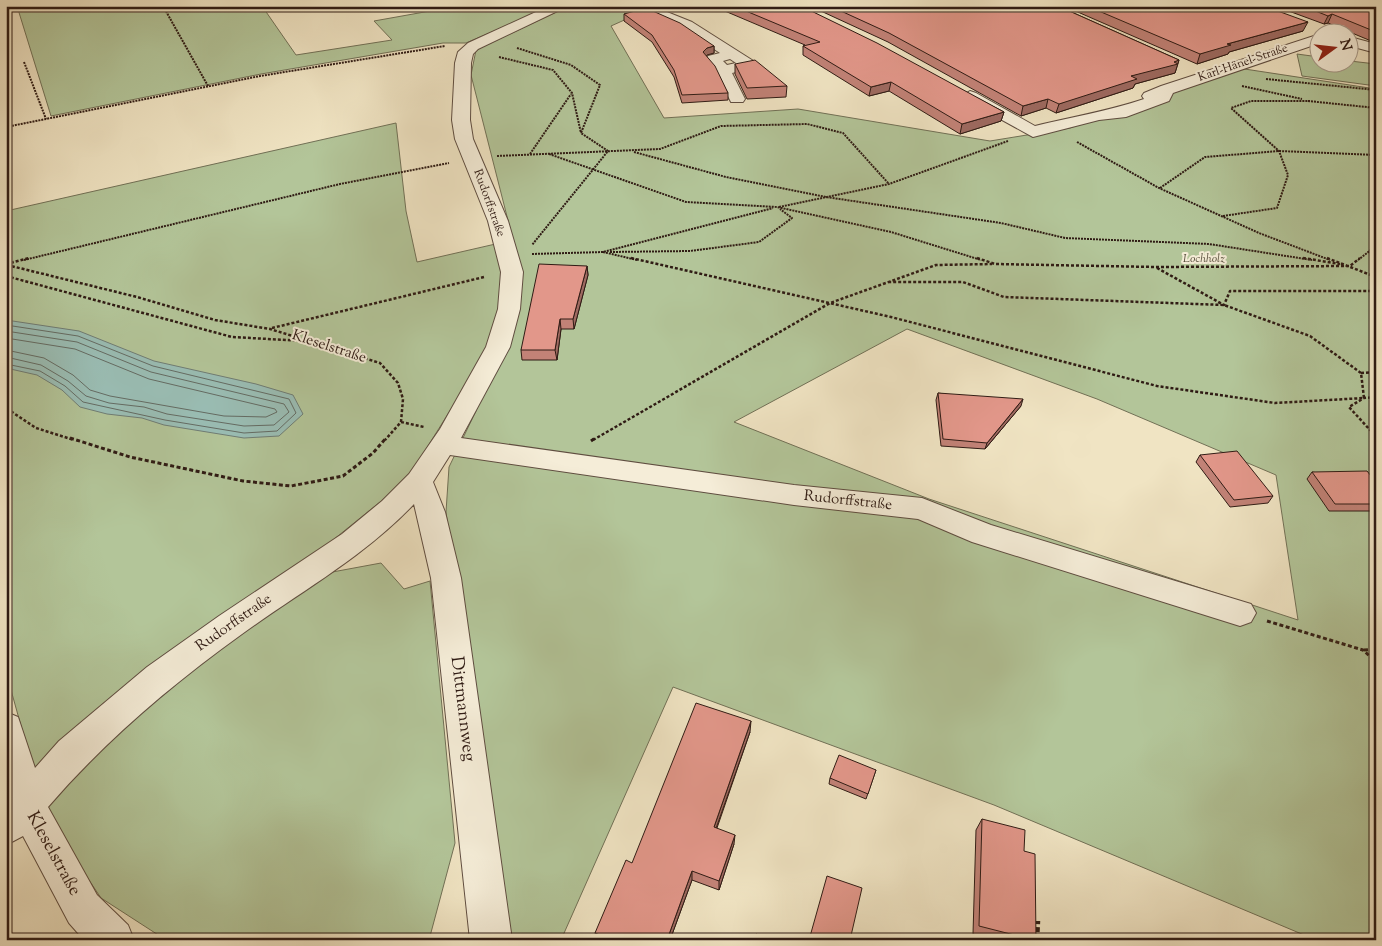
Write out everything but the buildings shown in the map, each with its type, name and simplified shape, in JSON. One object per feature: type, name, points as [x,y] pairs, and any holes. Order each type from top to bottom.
[{"type":"street","points":[[480,42],[560,6]]},
{"type":"street","points":[[639,6],[687,26],[733,54],[713,59],[722,70],[737,99]]},
{"type":"street","name":"Karl-Hänel-Straße","points":[[1040,131],[1099,115],[1120,113],[1163,98],[1167,90],[1206,75],[1310,41]]},
{"type":"street","name":"Rudorffstraße","points":[[14,793],[72,753],[158,677],[230,625],[352,542],[392,509],[419,481],[443,445],[498,347],[509,309],[515,261],[464,139],[461,120],[461,76],[466,52],[480,42]]},
{"type":"street","points":[[1360,43],[1376,49]]},
{"type":"street","points":[[1188,68],[1206,75]]},
{"type":"street","points":[[960,90],[1040,131]]},
{"type":"street","name":"Rudorffstraße","points":[[443,445],[794,495],[922,509],[982,534],[1240,612]]},
{"type":"street","name":"Dittmannweg","points":[[419,481],[431,512],[446,578],[491,940]]},
{"type":"street","name":"Kleselstraße","points":[[6,728],[14,793],[83,909],[113,940]]},
{"type":"path","points":[[163,6],[208,86]]},
{"type":"path","points":[[480,42],[499,58],[553,70],[572,93],[581,133],[608,151]]},
{"type":"path","points":[[6,127],[208,86],[441,46],[480,42],[571,65],[600,85],[581,133]]},
{"type":"path","points":[[24,62],[46,119]]},
{"type":"path","points":[[1206,75],[1253,90],[1310,101],[1376,108]]},
{"type":"path","points":[[1264,79],[1376,90]]},
{"type":"path","points":[[530,154],[572,93]]},
{"type":"path","points":[[1222,216],[1277,208],[1288,175],[1278,151],[1231,108],[1251,102],[1310,101]]},
{"type":"path","points":[[6,265],[340,184],[472,158],[660,149],[722,126],[807,124],[843,132],[889,184]]},
{"type":"path","points":[[603,252],[778,207],[889,184],[1040,131],[1096,150],[1159,188],[1259,233],[1376,277]]},
{"type":"path","points":[[629,150],[726,177],[826,197],[1000,223],[1066,238],[1209,244],[1350,266]]},
{"type":"path","points":[[515,261],[608,151]]},
{"type":"path","points":[[1159,188],[1205,157],[1278,151],[1376,155]]},
{"type":"path","points":[[546,153],[686,202],[778,207],[892,232],[995,264]]},
{"type":"path","points":[[270,329],[432,288],[515,261],[603,252],[690,251],[759,242],[792,218],[778,207]]},
{"type":"path","points":[[556,461],[830,303],[936,265],[1350,266],[1376,246]]},
{"type":"path","points":[[603,252],[830,303],[1158,386],[1275,403],[1376,397]]},
{"type":"path","name":"Kleselstraße","points":[[6,265],[137,297],[216,320],[270,329],[380,363],[398,383],[403,399],[401,422],[373,453],[343,476],[291,486],[243,481],[130,457],[36,428],[12,412],[6,411]]},
{"type":"path","points":[[1156,267],[1224,305],[1310,336],[1361,373],[1376,372]]},
{"type":"path","points":[[6,276],[232,337],[312,341]]},
{"type":"path","points":[[889,282],[963,282],[1004,297],[1224,305]]},
{"type":"path","points":[[1224,305],[1230,290],[1376,291]]},
{"type":"path","points":[[1361,373],[1364,398]]},
{"type":"path","points":[[1364,398],[1349,407],[1370,430],[1376,429]]},
{"type":"path","points":[[1240,612],[1363,650],[1376,649]]},
{"type":"path","points":[[1363,650],[1376,662]]},
{"type":"path","points":[[1037,940],[1038,921]]},
{"type":"green space","points":[[17,6],[262,6],[296,55],[392,40],[374,21],[458,6],[553,6],[466,43],[443,43],[261,74],[51,116]]},
{"type":"green space","name":"Lochholz","points":[[569,6],[622,6],[640,13],[611,26],[664,118],[798,109],[990,141],[1070,128],[1206,75],[1238,68],[1376,89],[1376,940],[1316,940],[994,805],[673,687],[561,940],[502,940],[446,512],[449,467],[476,411],[453,406],[406,481],[36,780],[6,672],[6,211],[396,123],[406,211],[417,262],[513,240],[471,75],[476,50]],"holes":[[[907,329],[1097,399],[1276,475],[1298,620],[929,499],[734,422]]]},
{"type":"green space","points":[[1297,54],[1310,56],[1310,72],[1360,72],[1360,62],[1376,64],[1376,86],[1302,76]]},
{"type":"green space","points":[[381,563],[404,589],[430,581],[455,843],[429,940],[166,940],[101,898],[39,806],[176,677],[327,573]]},
{"type":"water","points":[[6,320],[79,331],[154,361],[256,384],[293,395],[303,414],[279,436],[244,438],[164,425],[142,418],[107,414],[80,407],[62,390],[37,375],[6,368]]}]
